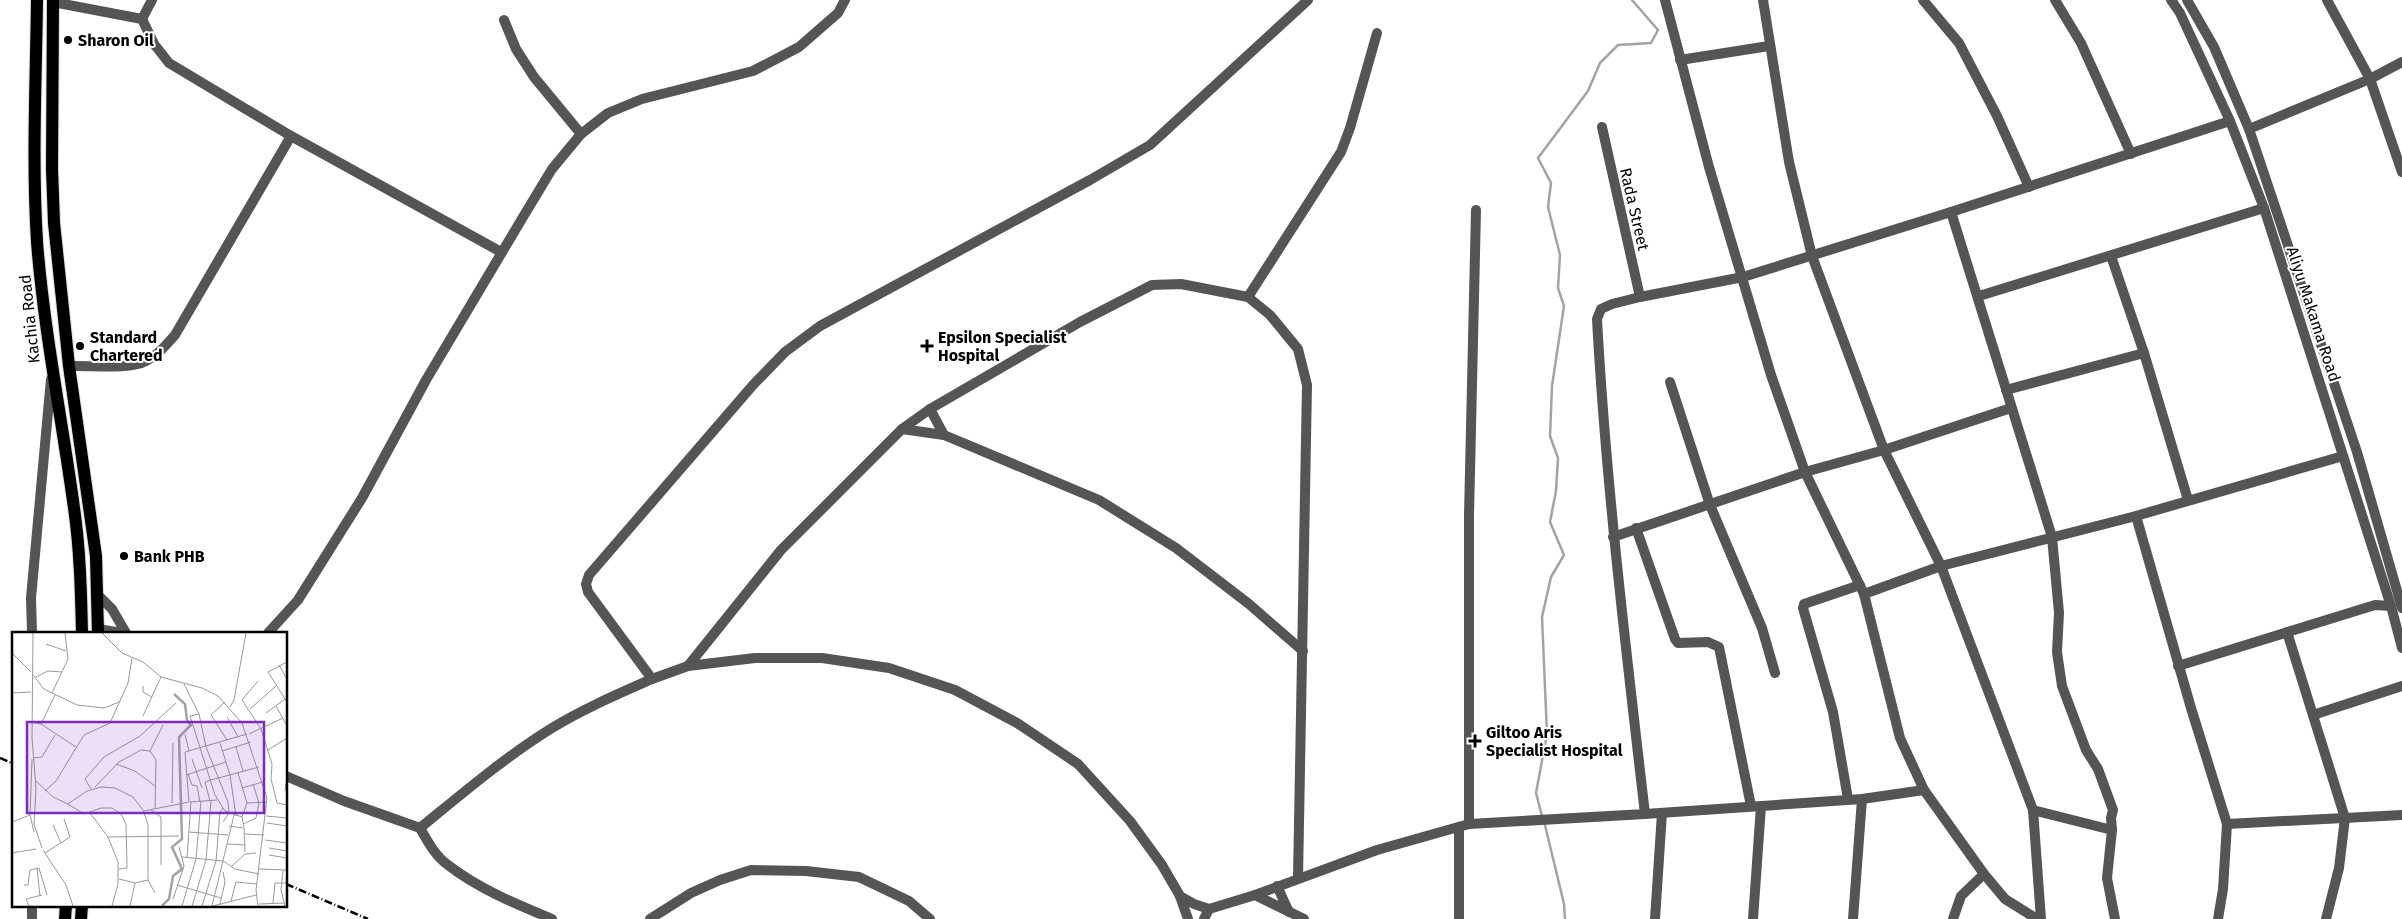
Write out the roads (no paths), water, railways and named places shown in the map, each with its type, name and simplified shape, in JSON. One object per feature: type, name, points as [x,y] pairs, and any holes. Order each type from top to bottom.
[{"type":"main road","name":"Kachia Road","points":[[37,0],[34,172],[38,242],[52,373],[74,508],[82,632]]},
{"type":"main road","name":"Kachia Road","points":[[53,1],[52,169],[54,223],[68,366],[94,540],[98,595],[98,631]]},
{"type":"main road","points":[[65,919],[66,906]]},
{"type":"main road","points":[[81,919],[82,906]]},
{"type":"street","points":[[142,19],[152,0]]},
{"type":"street","points":[[269,632],[298,600],[362,498],[426,380],[502,252],[552,169],[581,134],[608,113],[642,98],[753,72],[799,47],[838,13],[846,0]]},
{"type":"street","points":[[652,679],[588,592],[586,584],[589,575],[753,385],[785,352],[820,326],[1090,180],[1150,145],[1308,0]]},
{"type":"street","points":[[1665,0],[1709,167],[1771,375],[1805,472],[1862,589],[1900,738],[1924,790],[1984,874],[2005,899],[2037,919]]},
{"type":"street","points":[[1763,0],[1789,162],[1812,256],[1884,450],[1941,566],[2033,810],[2041,919]]},
{"type":"street","points":[[1923,0],[1959,43],[1997,116],[2029,187]]},
{"type":"street","points":[[2055,0],[2081,43],[2131,154]]},
{"type":"street","name":"Aliyu Makama Road","points":[[2171,0],[2180,13],[2230,121],[2264,208],[2344,456],[2391,606],[2402,648]]},
{"type":"street","name":"Aliyu Makama Road","points":[[2187,0],[2214,47],[2249,129],[2358,452],[2400,595],[2402,608]]},
{"type":"street","points":[[2327,0],[2370,78],[2402,172]]},
{"type":"street","points":[[53,1],[142,19]]},
{"type":"street","points":[[142,19],[154,44],[170,63],[291,136],[502,252]]},
{"type":"street","points":[[504,20],[516,49],[534,77],[581,134]]},
{"type":"street","points":[[1248,297],[1341,152],[1350,128],[1377,33]]},
{"type":"street","points":[[1680,60],[1769,46]]},
{"type":"street","points":[[2249,129],[2370,78],[2402,62]]},
{"type":"street","points":[[1644,814],[1602,421],[1597,319],[1601,309],[1612,304],[1640,297],[1743,277],[1951,212],[2230,121]]},
{"type":"street","name":"Rada Street","points":[[1602,127],[1640,297]]},
{"type":"street","points":[[68,366],[134,364],[144,362],[158,353],[175,335],[291,136]]},
{"type":"street","points":[[1979,296],[2264,208]]},
{"type":"street","points":[[1459,919],[1464,825],[1476,210]]},
{"type":"street","points":[[1951,212],[1979,296],[2011,408],[2052,537],[2059,612],[2057,652],[2062,686],[2086,750],[2098,769],[2110,797],[2113,810],[2110,818],[2112,830],[2107,878],[2115,919]]},
{"type":"street","points":[[2111,256],[2144,353],[2188,500]]},
{"type":"street","points":[[688,666],[781,550],[902,429],[930,409],[1080,322],[1152,285],[1181,284],[1248,297],[1270,314],[1298,349],[1307,385],[1298,878]]},
{"type":"street","points":[[2301,323],[2314,320]]},
{"type":"street","points":[[2006,390],[2144,353]]},
{"type":"street","points":[[32,632],[31,598],[52,373]]},
{"type":"street","points":[[1670,382],[1710,505],[1762,628],[1775,673]]},
{"type":"street","points":[[1613,537],[1805,472],[1884,450],[2011,408]]},
{"type":"street","points":[[930,409],[944,435]]},
{"type":"street","points":[[902,429],[944,435],[1098,500],[1176,548],[1249,604],[1303,651]]},
{"type":"street","points":[[1848,799],[1833,712],[1803,608],[1804,604],[1941,566],[2136,516],[2344,456]]},
{"type":"street","points":[[2136,516],[2178,666],[2227,824],[2223,889],[2218,919]]},
{"type":"street","points":[[1636,528],[1675,639],[1678,643],[1708,642],[1719,647],[1756,806],[1753,919]]},
{"type":"street","points":[[98,595],[112,609],[125,632]]},
{"type":"street","points":[[2178,666],[2375,605],[2391,606]]},
{"type":"street","points":[[2287,632],[2345,818],[2339,868],[2326,919]]},
{"type":"street","points":[[420,828],[501,763],[553,728],[611,697],[652,679],[688,666],[755,658],[822,658],[890,668],[955,690],[1017,723],[1078,764],[1130,822],[1162,865],[1180,896],[1188,919]]},
{"type":"street","points":[[2313,715],[2402,686]]},
{"type":"street","points":[[288,777],[344,801],[420,828],[429,844],[446,864],[500,897],[552,919]]},
{"type":"street","points":[[1180,896],[1209,909],[1255,895],[1377,850],[1464,825],[1862,799],[1924,790]]},
{"type":"street","points":[[1853,919],[1862,799]]},
{"type":"street","points":[[2033,810],[2112,830]]},
{"type":"street","points":[[1655,919],[1662,813]]},
{"type":"street","points":[[2227,824],[2402,815]]},
{"type":"street","points":[[650,919],[706,886],[751,870],[806,871],[859,877],[909,901],[930,919]]},
{"type":"street","points":[[1953,919],[1961,896],[1984,874]]},
{"type":"street","points":[[1277,886],[1289,912]]},
{"type":"street","points":[[1255,895],[1304,919]]},
{"type":"street","points":[[32,906],[32,919]]},
{"type":"street","points":[[1204,919],[1209,909]]},
{"type":"waterway","points":[[1542,816],[1536,793],[1547,734],[1542,617],[1551,577],[1564,555],[1550,522],[1556,491],[1558,458],[1550,436],[1552,386],[1564,306],[1558,288],[1560,255],[1548,207],[1551,183],[1538,158],[1588,91],[1600,63],[1618,45],[1651,43],[1658,30],[1632,0]]},
{"type":"waterway","points":[[1544,821],[1564,904],[1565,919]]},
{"type":"railway","points":[[0,758],[12,763]]},
{"type":"railway","points":[[288,885],[368,919]]},
{"type":"place","name":"Sharon Oil","points":[[68,40]]},
{"type":"place","name":"Standard Chartered","points":[[80,346]]},
{"type":"place","name":"Epsilon Specialist Hospital","points":[[927,346]]},
{"type":"place","name":"Bank PHB","points":[[124,556]]},
{"type":"place","name":"Giltoo Aris Specialist Hospital","points":[[1475,741]]}]
